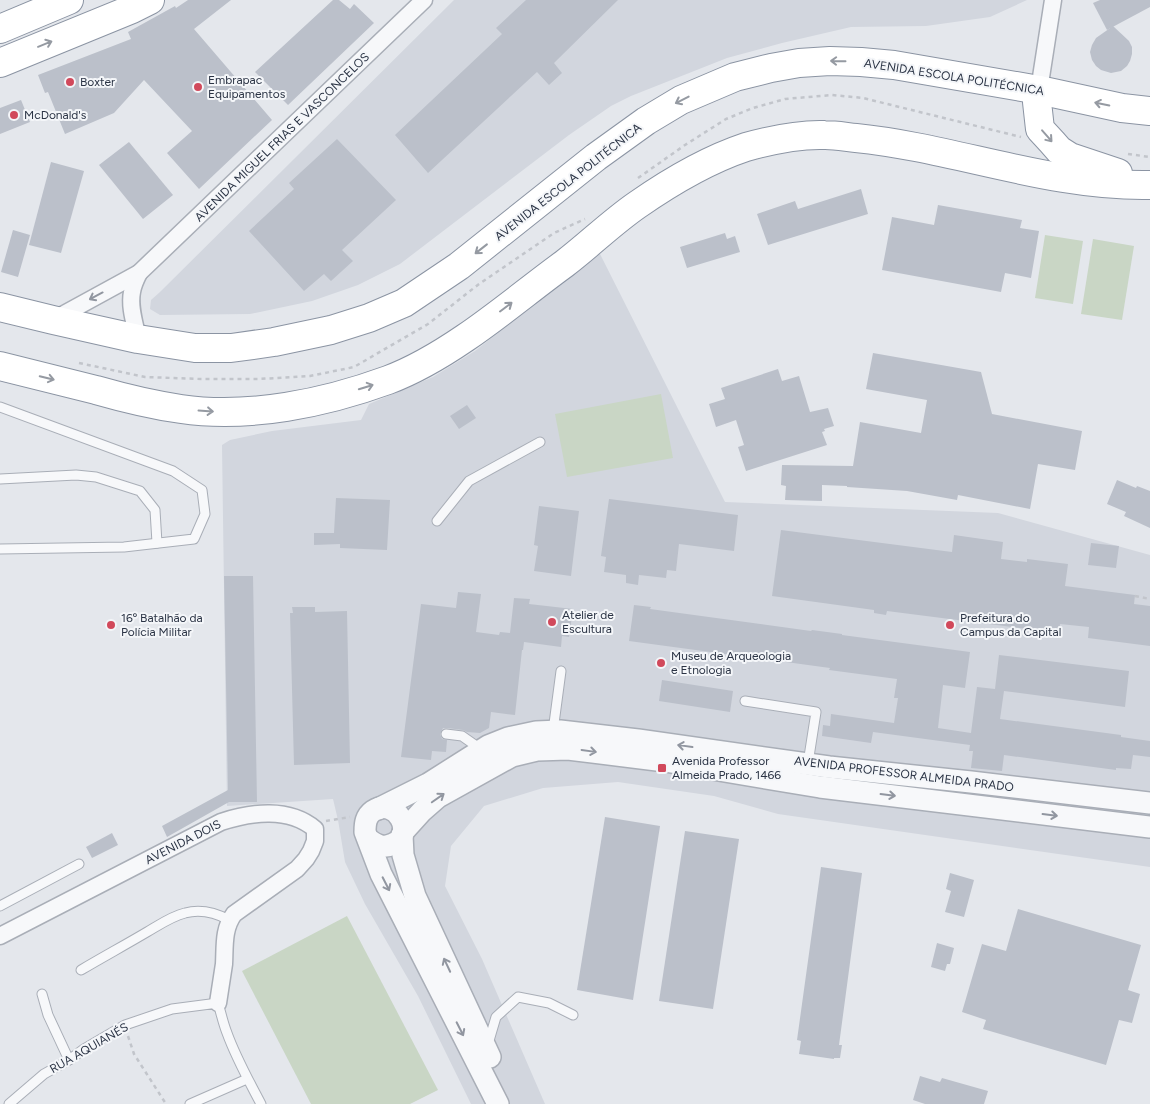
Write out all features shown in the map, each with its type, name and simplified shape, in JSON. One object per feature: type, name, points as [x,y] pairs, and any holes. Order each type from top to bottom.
[{"type":"highway","points":[[0,29],[69,0]]},
{"type":"highway","points":[[0,63],[150,0]]},
{"type":"highway","name":"AVENIDA ESCOLA POLITÉCNICA","points":[[0,307],[138,339],[195,348],[231,348],[274,342],[331,330],[369,318],[404,303],[459,266],[596,157],[681,100],[735,78],[771,68],[800,63],[830,61],[894,65],[1039,90],[1122,108],[1150,111]]},
{"type":"highway","points":[[1039,90],[1037,102],[1040,129],[1059,150],[1070,157],[1150,181]]},
{"type":"highway","points":[[0,366],[129,399],[183,409],[222,412],[264,410],[327,399],[391,379],[420,365],[464,339],[636,206],[678,178],[714,160],[746,148],[777,140],[825,134],[885,141],[1067,179],[1115,184],[1150,185]]},
{"type":"street","name":"AVENIDA MIGUEL FRIAS E VASCONCELOS","points":[[54,320],[140,273],[424,0]]},
{"type":"street","points":[[1039,90],[1053,0]]},
{"type":"street","name":"AVENIDA MIGUEL FRIAS E VASCONCELOS","points":[[138,339],[131,294],[140,273]]},
{"type":"street","name":"AVENIDA PROFESSOR ALMEIDA PRADO","points":[[373,812],[428,784],[482,750],[508,738],[536,732],[553,731],[638,740],[838,768],[1150,803]]},
{"type":"street","name":"AVENIDA PROFESSOR ALMEIDA PRADO","points":[[403,833],[422,811],[438,797],[512,756],[538,750],[568,748],[849,791],[1150,827]]},
{"type":"street","points":[[820,787],[828,779],[830,771],[838,768],[843,773],[843,779],[849,791]]},
{"type":"street","points":[[498,1104],[381,874],[365,832],[364,824],[373,812],[388,808],[397,813],[403,821],[404,855],[415,896],[512,1104]]},
{"type":"street","name":"AVENIDA DOIS","points":[[0,936],[220,822],[238,816],[280,813],[307,823]]},
{"type":"street","points":[[218,1003],[224,964],[225,934],[229,920],[234,914],[297,869],[306,859],[311,852],[315,840],[315,829],[307,823]]},
{"type":"street","points":[[368,839],[376,845],[387,847],[397,842],[403,833]]},
{"type":"lane","points":[[0,407],[173,471],[202,490],[205,514],[194,539],[124,547],[0,549]]},
{"type":"lane","points":[[437,522],[469,481],[540,442]]},
{"type":"lane","points":[[0,479],[76,475],[96,477],[140,491],[155,510],[157,543]]},
{"type":"lane","points":[[553,731],[561,671]]},
{"type":"lane","points":[[745,701],[816,712],[808,763]]},
{"type":"lane","points":[[446,734],[462,736],[482,750]]},
{"type":"lane","points":[[0,906],[79,864]]},
{"type":"lane","points":[[81,970],[182,913],[215,913],[229,920]]},
{"type":"lane","points":[[42,994],[48,1015],[70,1060]]},
{"type":"lane","points":[[486,1048],[496,1017],[518,997],[549,1003],[573,1015]]},
{"type":"lane","points":[[218,1003],[226,1032],[261,1104]]},
{"type":"lane","name":"RUA AQUIANÉS","points":[[9,1104],[44,1074],[125,1025],[172,1009],[218,1003]]},
{"type":"lane","points":[[190,1104],[247,1078]]},
{"type":"path","points":[[1135,596],[1150,598]]},
{"type":"path","points":[[307,823],[373,812]]},
{"type":"path","points":[[125,1025],[134,1054],[166,1104]]},
{"type":"shaded area","points":[[454,0],[1027,0],[990,17],[926,26],[851,27],[782,43],[727,58],[631,96],[611,106],[569,135],[400,264],[358,285],[312,301],[250,314],[160,315],[150,309],[151,300]]},
{"type":"shaded area","points":[[599,252],[725,502],[998,513],[1150,555],[1150,867],[778,814],[714,796],[618,782],[543,788],[484,806],[451,846],[445,886],[482,959],[545,1104],[471,1104],[418,996],[365,904],[345,862],[333,799],[227,806],[222,445],[230,440],[272,431],[361,420],[369,404],[433,377],[475,351]]},
{"type":"green space","points":[[1045,235],[1083,241],[1073,304],[1035,298]]},
{"type":"green space","points":[[1093,239],[1134,246],[1122,320],[1081,314]]},
{"type":"green space","points":[[661,394],[673,458],[567,477],[555,414]]},
{"type":"green space","points":[[347,916],[438,1090],[410,1104],[311,1104],[242,971]]},
{"type":"building","points":[[188,0],[231,0],[194,29],[272,120],[199,189],[167,153],[192,131],[144,80],[114,113],[65,134],[48,92],[45,93],[38,75],[131,39],[128,32]]},
{"type":"building","points":[[333,0],[339,0],[350,9],[354,4],[374,23],[288,105],[255,72]]},
{"type":"building","points":[[526,0],[618,0],[554,63],[562,73],[549,85],[537,72],[428,173],[395,135],[502,34],[496,28]]},
{"type":"building","points":[[1100,0],[1150,0],[1150,7],[1107,30],[1093,3]]},
{"type":"building","points":[[1113,26],[1129,41],[1132,47],[1132,54],[1127,66],[1121,71],[1111,73],[1101,70],[1096,66],[1090,52],[1096,38]]},
{"type":"building","name":"McDonald's","points":[[21,100],[30,122],[0,134],[0,108]]},
{"type":"building","points":[[337,139],[396,200],[342,250],[353,261],[331,281],[324,274],[304,291],[249,231],[294,189],[289,183]]},
{"type":"building","points":[[129,142],[173,195],[143,219],[99,165]]},
{"type":"building","points":[[51,162],[84,171],[61,253],[29,245]]},
{"type":"building","points":[[861,189],[868,214],[768,245],[757,214],[795,201],[798,209]]},
{"type":"building","points":[[938,205],[1022,220],[1020,228],[1039,231],[1031,278],[1005,273],[1001,292],[882,270],[892,217],[934,225]]},
{"type":"building","points":[[13,230],[30,235],[18,277],[1,272]]},
{"type":"building","points":[[725,233],[727,239],[735,236],[740,252],[687,268],[680,247]]},
{"type":"building","points":[[873,353],[981,372],[992,414],[1082,431],[1075,470],[1038,464],[1030,509],[958,495],[957,500],[907,491],[822,485],[822,501],[785,500],[786,486],[781,485],[782,465],[853,466],[860,422],[921,433],[927,400],[866,389]]},
{"type":"building","points":[[778,369],[782,381],[799,376],[810,412],[828,408],[834,426],[824,429],[825,431],[822,432],[827,445],[746,471],[738,447],[744,445],[736,420],[716,427],[709,404],[725,399],[721,388]]},
{"type":"building","points":[[467,405],[476,418],[459,429],[450,416]]},
{"type":"building","points":[[1117,480],[1136,488],[1137,486],[1150,491],[1150,528],[1124,516],[1126,512],[1107,504]]},
{"type":"building","points":[[336,498],[390,500],[387,550],[340,548],[340,544],[314,545],[314,533],[334,533]]},
{"type":"building","points":[[609,499],[738,515],[734,551],[679,544],[676,571],[667,570],[666,578],[639,575],[638,585],[626,583],[626,575],[604,572],[606,557],[601,556]]},
{"type":"building","points":[[539,506],[579,511],[571,576],[534,571],[538,546],[534,545]]},
{"type":"building","points":[[781,530],[952,552],[954,535],[1003,542],[1001,559],[1027,562],[1027,559],[1068,564],[1065,586],[1135,595],[1134,604],[1150,606],[1150,646],[1088,638],[1089,627],[1060,624],[1059,633],[887,611],[886,615],[874,613],[874,610],[772,596]]},
{"type":"building","points":[[1091,543],[1119,546],[1116,568],[1088,565]]},
{"type":"building","points":[[224,576],[253,576],[257,802],[229,802],[167,837],[162,826],[228,790]]},
{"type":"building","points":[[458,592],[481,594],[476,632],[499,635],[500,632],[510,633],[514,598],[530,599],[529,604],[573,609],[569,637],[562,636],[561,647],[524,642],[515,715],[491,712],[489,728],[480,733],[443,728],[440,734],[442,739],[447,740],[446,752],[432,751],[431,760],[401,757],[421,604],[456,608]]},
{"type":"building","points":[[634,605],[651,607],[650,609],[970,652],[965,688],[943,685],[938,728],[971,733],[977,687],[995,689],[999,655],[1129,671],[1125,707],[1004,691],[1000,719],[1121,735],[1121,737],[1150,741],[1150,757],[1133,755],[1131,769],[1116,768],[1116,770],[1004,755],[1002,771],[971,768],[973,751],[969,751],[970,745],[873,732],[871,743],[822,736],[823,725],[830,726],[831,714],[894,723],[898,698],[894,698],[897,679],[629,641]]},
{"type":"building","points":[[292,607],[315,607],[315,612],[347,611],[350,763],[294,765],[290,613],[293,613]]},
{"type":"building","points":[[662,680],[733,691],[730,712],[659,701]]},
{"type":"building","points":[[605,817],[660,826],[633,1000],[577,990]]},
{"type":"building","points":[[685,831],[739,839],[713,1009],[659,1001]]},
{"type":"building","points":[[112,833],[118,845],[92,858],[86,847]]},
{"type":"building","points":[[821,867],[862,873],[839,1045],[842,1045],[840,1058],[834,1059],[799,1054],[801,1041],[797,1040]]},
{"type":"building","points":[[950,873],[974,880],[964,917],[945,912],[951,891],[946,889]]},
{"type":"building","points":[[1018,909],[1141,945],[1128,990],[1140,994],[1132,1023],[1119,1020],[1106,1065],[983,1029],[986,1020],[962,1012],[982,944],[1006,951]]},
{"type":"building","points":[[937,943],[954,948],[950,964],[947,964],[945,971],[931,967]]},
{"type":"building","points":[[920,1076],[940,1082],[942,1078],[988,1091],[984,1104],[925,1104],[913,1100]]},
{"type":"place","name":"Boxter","points":[[70,82]]},
{"type":"place","name":"Embrapac Equipamentos","points":[[198,87]]},
{"type":"place","name":"McDonald's","points":[[14,115]]},
{"type":"place","name":"Atelier de Escultura","points":[[552,622]]},
{"type":"place","name":"16º Batalhão da Polícia Militar","points":[[111,625]]},
{"type":"place","name":"Prefeitura do Campus da Capital","points":[[950,625]]},
{"type":"place","name":"Museu de Arqueologia e Etnologia","points":[[661,663]]},
{"type":"place","name":"Avenida Professor Almeida Prado, 1466","points":[[662,768]]}]
